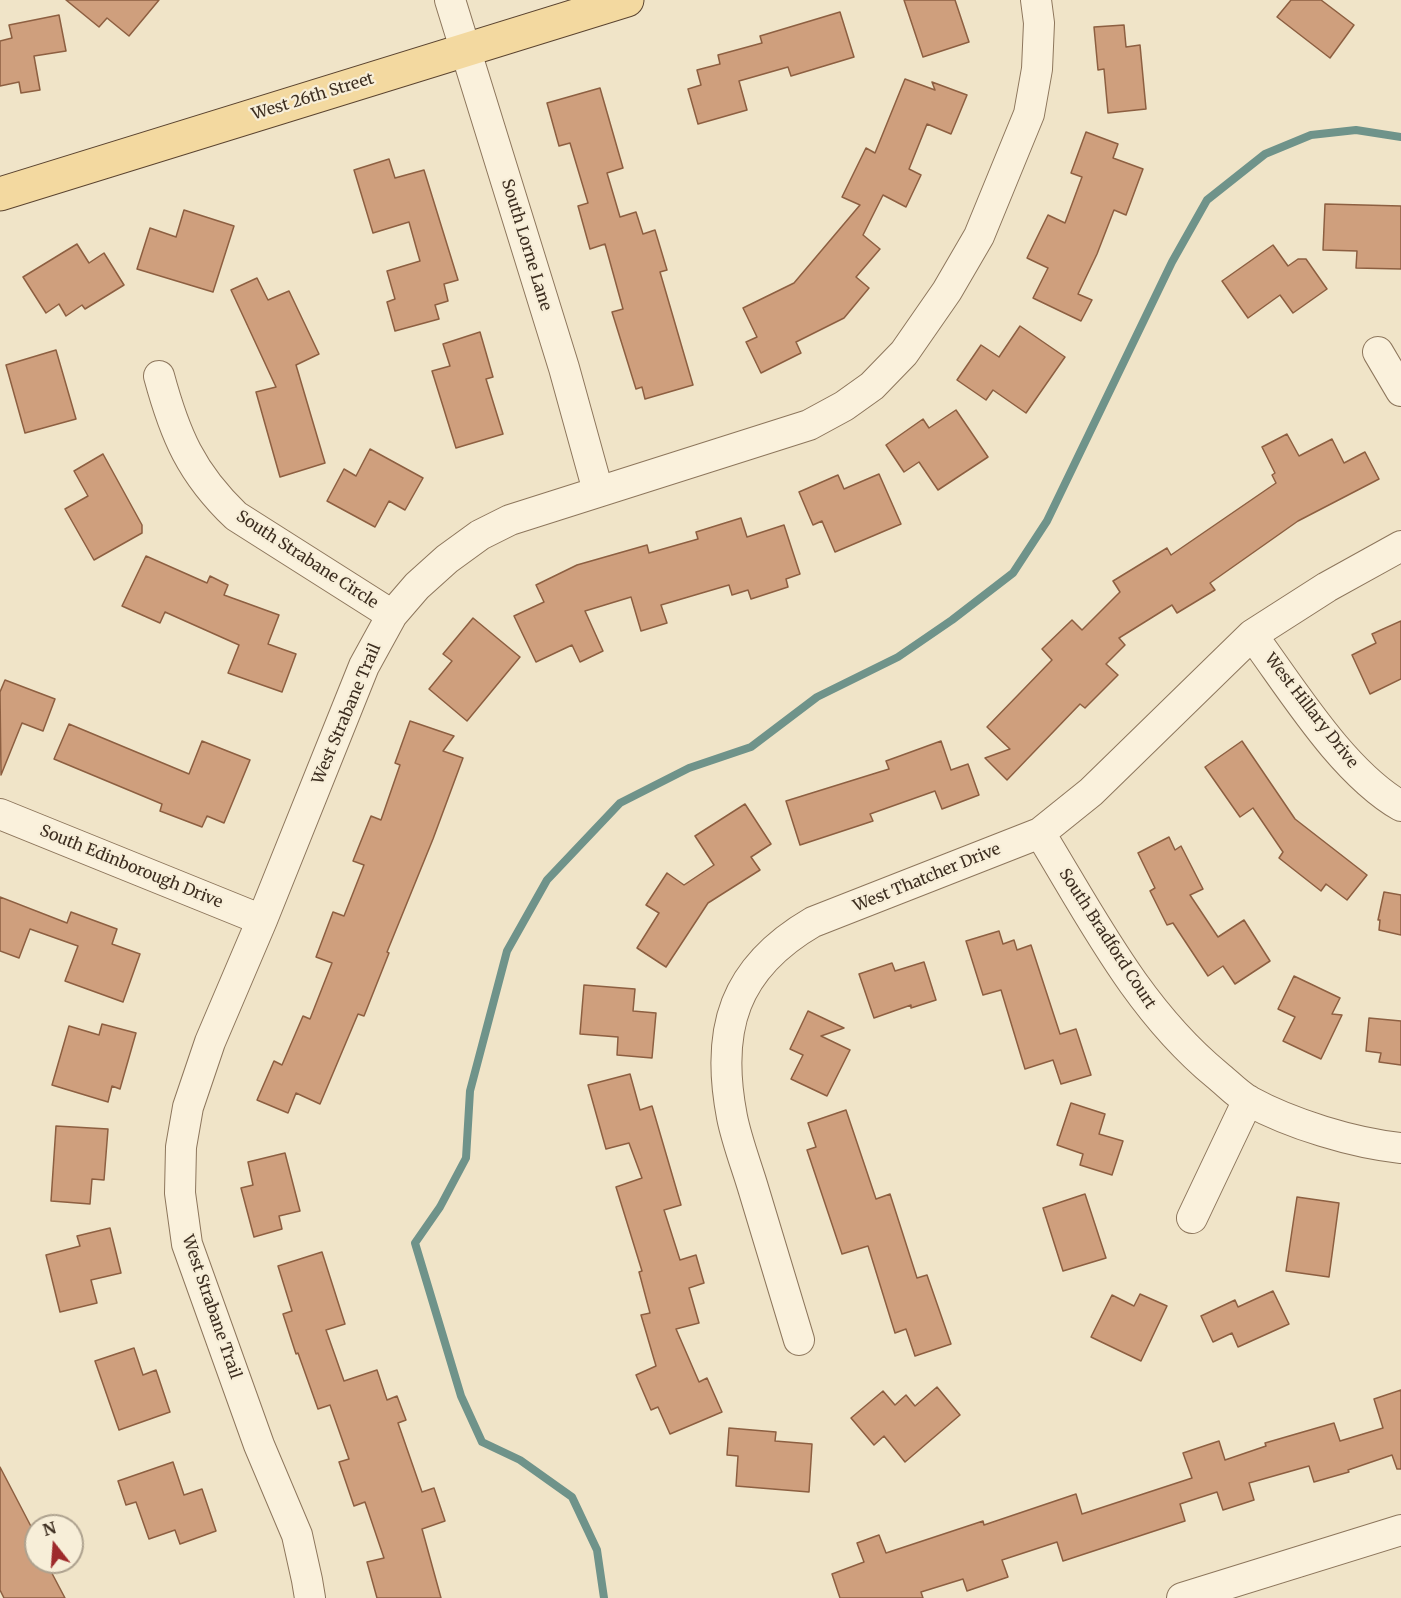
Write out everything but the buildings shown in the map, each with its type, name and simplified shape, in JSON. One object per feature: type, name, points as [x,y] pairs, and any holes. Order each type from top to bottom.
[{"type":"main road","name":"West 26th Street","points":[[0,194],[627,0]]},
{"type":"street","name":"South Lorne Lane","points":[[450,0],[564,368],[598,491]]},
{"type":"street","name":"West Strabane Trail","points":[[310,1598],[297,1535],[259,1445],[187,1244],[180,1193],[181,1147],[189,1107],[210,1042],[262,920],[364,666],[392,615],[417,586],[447,559],[480,535],[510,520],[809,425],[844,406],[872,386],[904,353],[947,291],[979,236],[1029,114],[1037,69],[1039,23],[1036,0]]},
{"type":"street","points":[[1378,352],[1401,391]]},
{"type":"street","name":"South Strabane Circle","points":[[159,376],[166,404],[182,445],[214,495],[236,516],[392,615]]},
{"type":"street","name":"West Thatcher Drive","points":[[799,1340],[732,1118],[727,1078],[726,1044],[734,1010],[746,984],[766,956],[788,937],[813,922],[1040,832],[1061,818],[1091,792],[1252,635],[1327,587],[1401,546]]},
{"type":"street","name":"West Hillary Drive","points":[[1252,635],[1336,749],[1363,777],[1401,806]]},
{"type":"street","name":"South Edinborough Drive","points":[[0,814],[262,920]]},
{"type":"street","name":"South Bradford Court","points":[[1040,832],[1137,990],[1192,1055],[1248,1100],[1305,1126],[1383,1146],[1401,1148]]},
{"type":"street","points":[[1192,1218],[1248,1100]]},
{"type":"street","points":[[1182,1598],[1401,1530]]},
{"type":"waterway","points":[[604,1598],[597,1550],[572,1497],[520,1460],[482,1442],[461,1396],[415,1243],[440,1207],[466,1158],[470,1091],[507,951],[547,880],[620,803],[689,768],[751,747],[817,697],[898,657],[952,620],[1013,573],[1047,521],[1172,262],[1207,200],[1265,154],[1311,135],[1356,130],[1401,137]]}]
